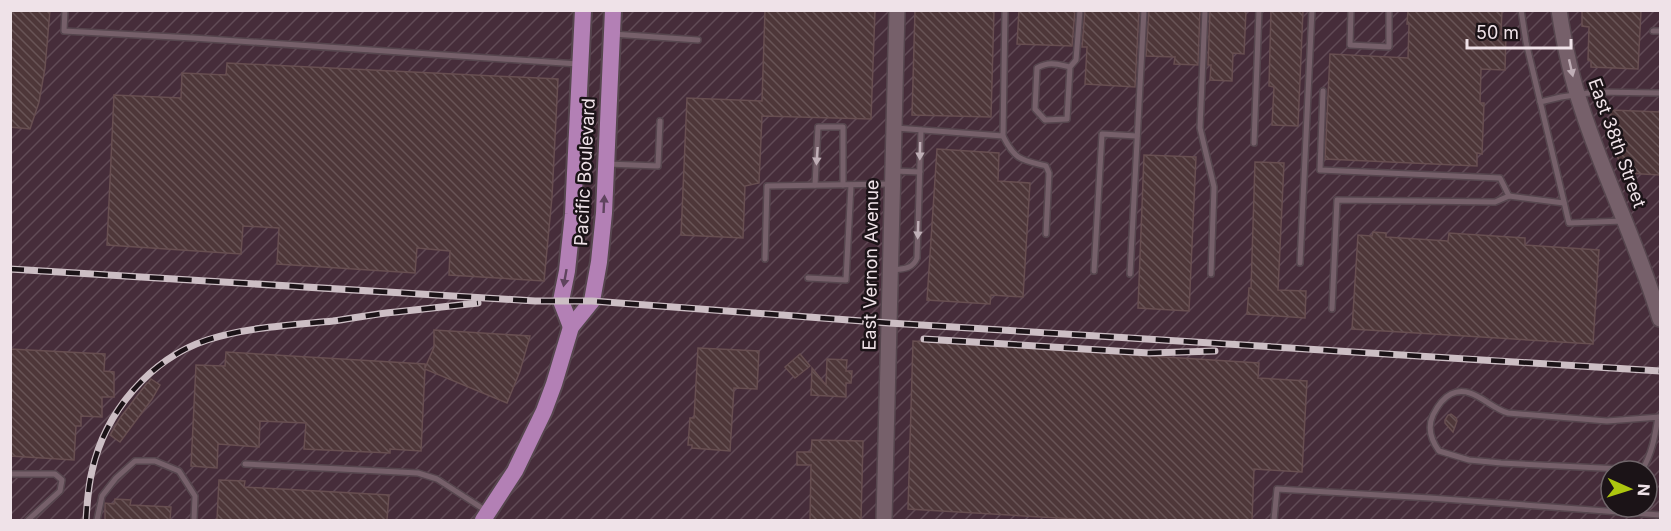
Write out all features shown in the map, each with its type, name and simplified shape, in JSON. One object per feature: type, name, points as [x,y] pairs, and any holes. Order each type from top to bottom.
[{"type":"main road","name":"Pacific Boulevard","points":[[571,327],[561,301],[573,214],[582,10]]},
{"type":"main road","name":"Pacific Boulevard","points":[[486,516],[515,471],[544,411],[571,327],[592,301],[599,262],[613,10]]},
{"type":"street","name":"East Vernon Avenue","points":[[884,520],[897,10]]},
{"type":"street","name":"East 38th Street","points":[[1559,10],[1577,94],[1643,266],[1660,319]]},
{"type":"street","points":[[1643,266],[1660,280]]},
{"type":"lane","points":[[65,10],[64,31],[580,64]]},
{"type":"lane","points":[[1005,10],[1003,136],[1011,152],[1016,156],[1046,166],[1049,173],[1046,234]]},
{"type":"lane","points":[[1070,67],[1053,63],[1037,68],[1035,109],[1045,120],[1067,119],[1070,67],[1076,60],[1080,10]]},
{"type":"lane","points":[[1130,274],[1144,10]]},
{"type":"lane","points":[[1204,10],[1200,128],[1215,187],[1211,274]]},
{"type":"lane","points":[[1254,143],[1259,10]]},
{"type":"lane","points":[[1300,262],[1312,10]]},
{"type":"lane","points":[[1351,10],[1350,45],[1389,47],[1389,10]]},
{"type":"lane","points":[[1521,10],[1526,42],[1569,223],[1625,221]]},
{"type":"lane","points":[[1653,31],[1660,31]]},
{"type":"lane","points":[[611,34],[698,40]]},
{"type":"lane","points":[[1323,91],[1320,170],[1500,178],[1509,196]]},
{"type":"lane","points":[[1540,102],[1596,92],[1660,93]]},
{"type":"lane","points":[[606,164],[658,166],[660,121]]},
{"type":"lane","points":[[815,185],[818,127],[843,127],[843,185]]},
{"type":"lane","points":[[894,128],[1003,136]]},
{"type":"lane","points":[[891,270],[907,268],[917,258],[921,130]]},
{"type":"lane","points":[[1094,272],[1102,134],[1137,136]]},
{"type":"lane","points":[[765,259],[767,186],[851,185],[920,172]]},
{"type":"lane","points":[[808,278],[846,280],[851,185]]},
{"type":"lane","points":[[1332,309],[1337,200],[1495,202],[1509,196],[1564,203]]},
{"type":"lane","points":[[1463,391],[1508,413],[1607,421],[1659,417],[1655,437],[1642,470],[1469,460],[1439,451],[1434,444],[1430,427],[1434,412],[1446,397],[1463,391]]},
{"type":"lane","points":[[97,520],[102,496],[116,478],[135,461],[155,461],[179,471],[195,496],[194,520]]},
{"type":"lane","points":[[245,464],[418,473],[437,480],[486,516]]},
{"type":"lane","points":[[10,474],[55,474],[62,480],[60,492],[28,520]]},
{"type":"lane","points":[[1274,520],[1277,489],[1660,515]]},
{"type":"shaded area","points":[[10,11],[1660,11],[1660,520],[11,520]]},
{"type":"building","points":[[10,10],[50,10],[45,68],[39,102],[30,129],[10,127]]},
{"type":"building","points":[[765,10],[875,10],[871,119],[762,116],[759,183],[745,186],[743,238],[681,235],[687,98],[762,101]]},
{"type":"building","points":[[915,10],[994,10],[991,117],[912,115]]},
{"type":"building","points":[[1019,10],[1075,10],[1072,46],[1017,44]]},
{"type":"building","points":[[1085,10],[1139,10],[1135,87],[1085,84],[1087,47],[1082,47]]},
{"type":"building","points":[[1149,10],[1200,10],[1198,65],[1174,64],[1175,57],[1146,56]]},
{"type":"building","points":[[1210,10],[1246,10],[1244,54],[1233,53],[1232,81],[1210,80],[1211,65],[1208,65]]},
{"type":"building","points":[[1271,10],[1303,10],[1298,126],[1272,125],[1274,87],[1269,86]]},
{"type":"building","points":[[1409,10],[1502,10],[1501,34],[1506,34],[1505,70],[1481,69],[1480,103],[1484,103],[1482,154],[1477,153],[1477,166],[1325,159],[1330,54],[1408,58]]},
{"type":"building","points":[[1582,10],[1641,11],[1638,69],[1591,67],[1591,61],[1588,60],[1589,27],[1582,26]]},
{"type":"building","points":[[227,63],[558,79],[552,197],[544,281],[449,275],[450,251],[417,248],[415,273],[277,264],[279,228],[243,226],[241,254],[107,245],[114,95],[181,98],[182,73],[226,75]]},
{"type":"building","points":[[1611,110],[1660,112],[1660,175],[1624,173],[1610,138]]},
{"type":"building","points":[[937,149],[999,153],[998,181],[1030,183],[1023,297],[991,295],[990,304],[927,300]]},
{"type":"building","points":[[1144,155],[1196,157],[1189,311],[1138,308]]},
{"type":"building","points":[[1255,162],[1284,163],[1278,290],[1306,291],[1305,318],[1247,314],[1249,288],[1251,288]]},
{"type":"building","points":[[1373,232],[1386,233],[1386,237],[1448,241],[1449,233],[1525,238],[1525,245],[1599,250],[1593,344],[1352,329],[1358,235],[1372,236]]},
{"type":"building","points":[[434,330],[530,336],[520,371],[507,403],[425,369],[421,451],[390,449],[390,453],[304,449],[306,423],[260,421],[259,447],[218,444],[217,468],[191,466],[196,365],[225,366],[226,352],[425,364],[425,368],[434,347]]},
{"type":"building","points":[[913,341],[1259,363],[1258,378],[1307,381],[1302,472],[1254,469],[1252,520],[1091,520],[908,509]]},
{"type":"building","points":[[698,348],[759,351],[757,389],[734,388],[730,451],[692,448],[692,445],[688,445],[690,418],[694,418]]},
{"type":"building","points":[[10,349],[105,354],[104,371],[114,372],[114,397],[102,397],[102,417],[81,416],[81,426],[76,426],[74,460],[10,456]]},
{"type":"building","points":[[800,354],[810,366],[795,378],[785,367]]},
{"type":"building","points":[[827,359],[847,360],[846,371],[852,371],[851,383],[846,383],[846,397],[811,395],[812,368],[826,385]]},
{"type":"building","points":[[151,379],[160,385],[120,442],[110,435],[120,418]]},
{"type":"building","points":[[1451,414],[1457,421],[1453,432],[1445,423],[1448,415]]},
{"type":"building","points":[[812,440],[863,441],[861,520],[810,520],[811,465],[797,465],[797,452],[811,452]]},
{"type":"building","points":[[219,480],[245,481],[244,487],[389,495],[387,520],[217,520]]},
{"type":"building","points":[[115,499],[131,500],[130,505],[171,507],[170,520],[105,520],[105,503],[114,504]]},
{"type":"railway","points":[[10,269],[535,301],[592,301],[889,323],[1660,371]]},
{"type":"railway","points":[[86,520],[92,471],[107,428],[133,390],[167,360],[186,349],[207,340],[254,329],[478,303]]},
{"type":"railway","points":[[924,339],[1149,353],[1215,351]]}]
